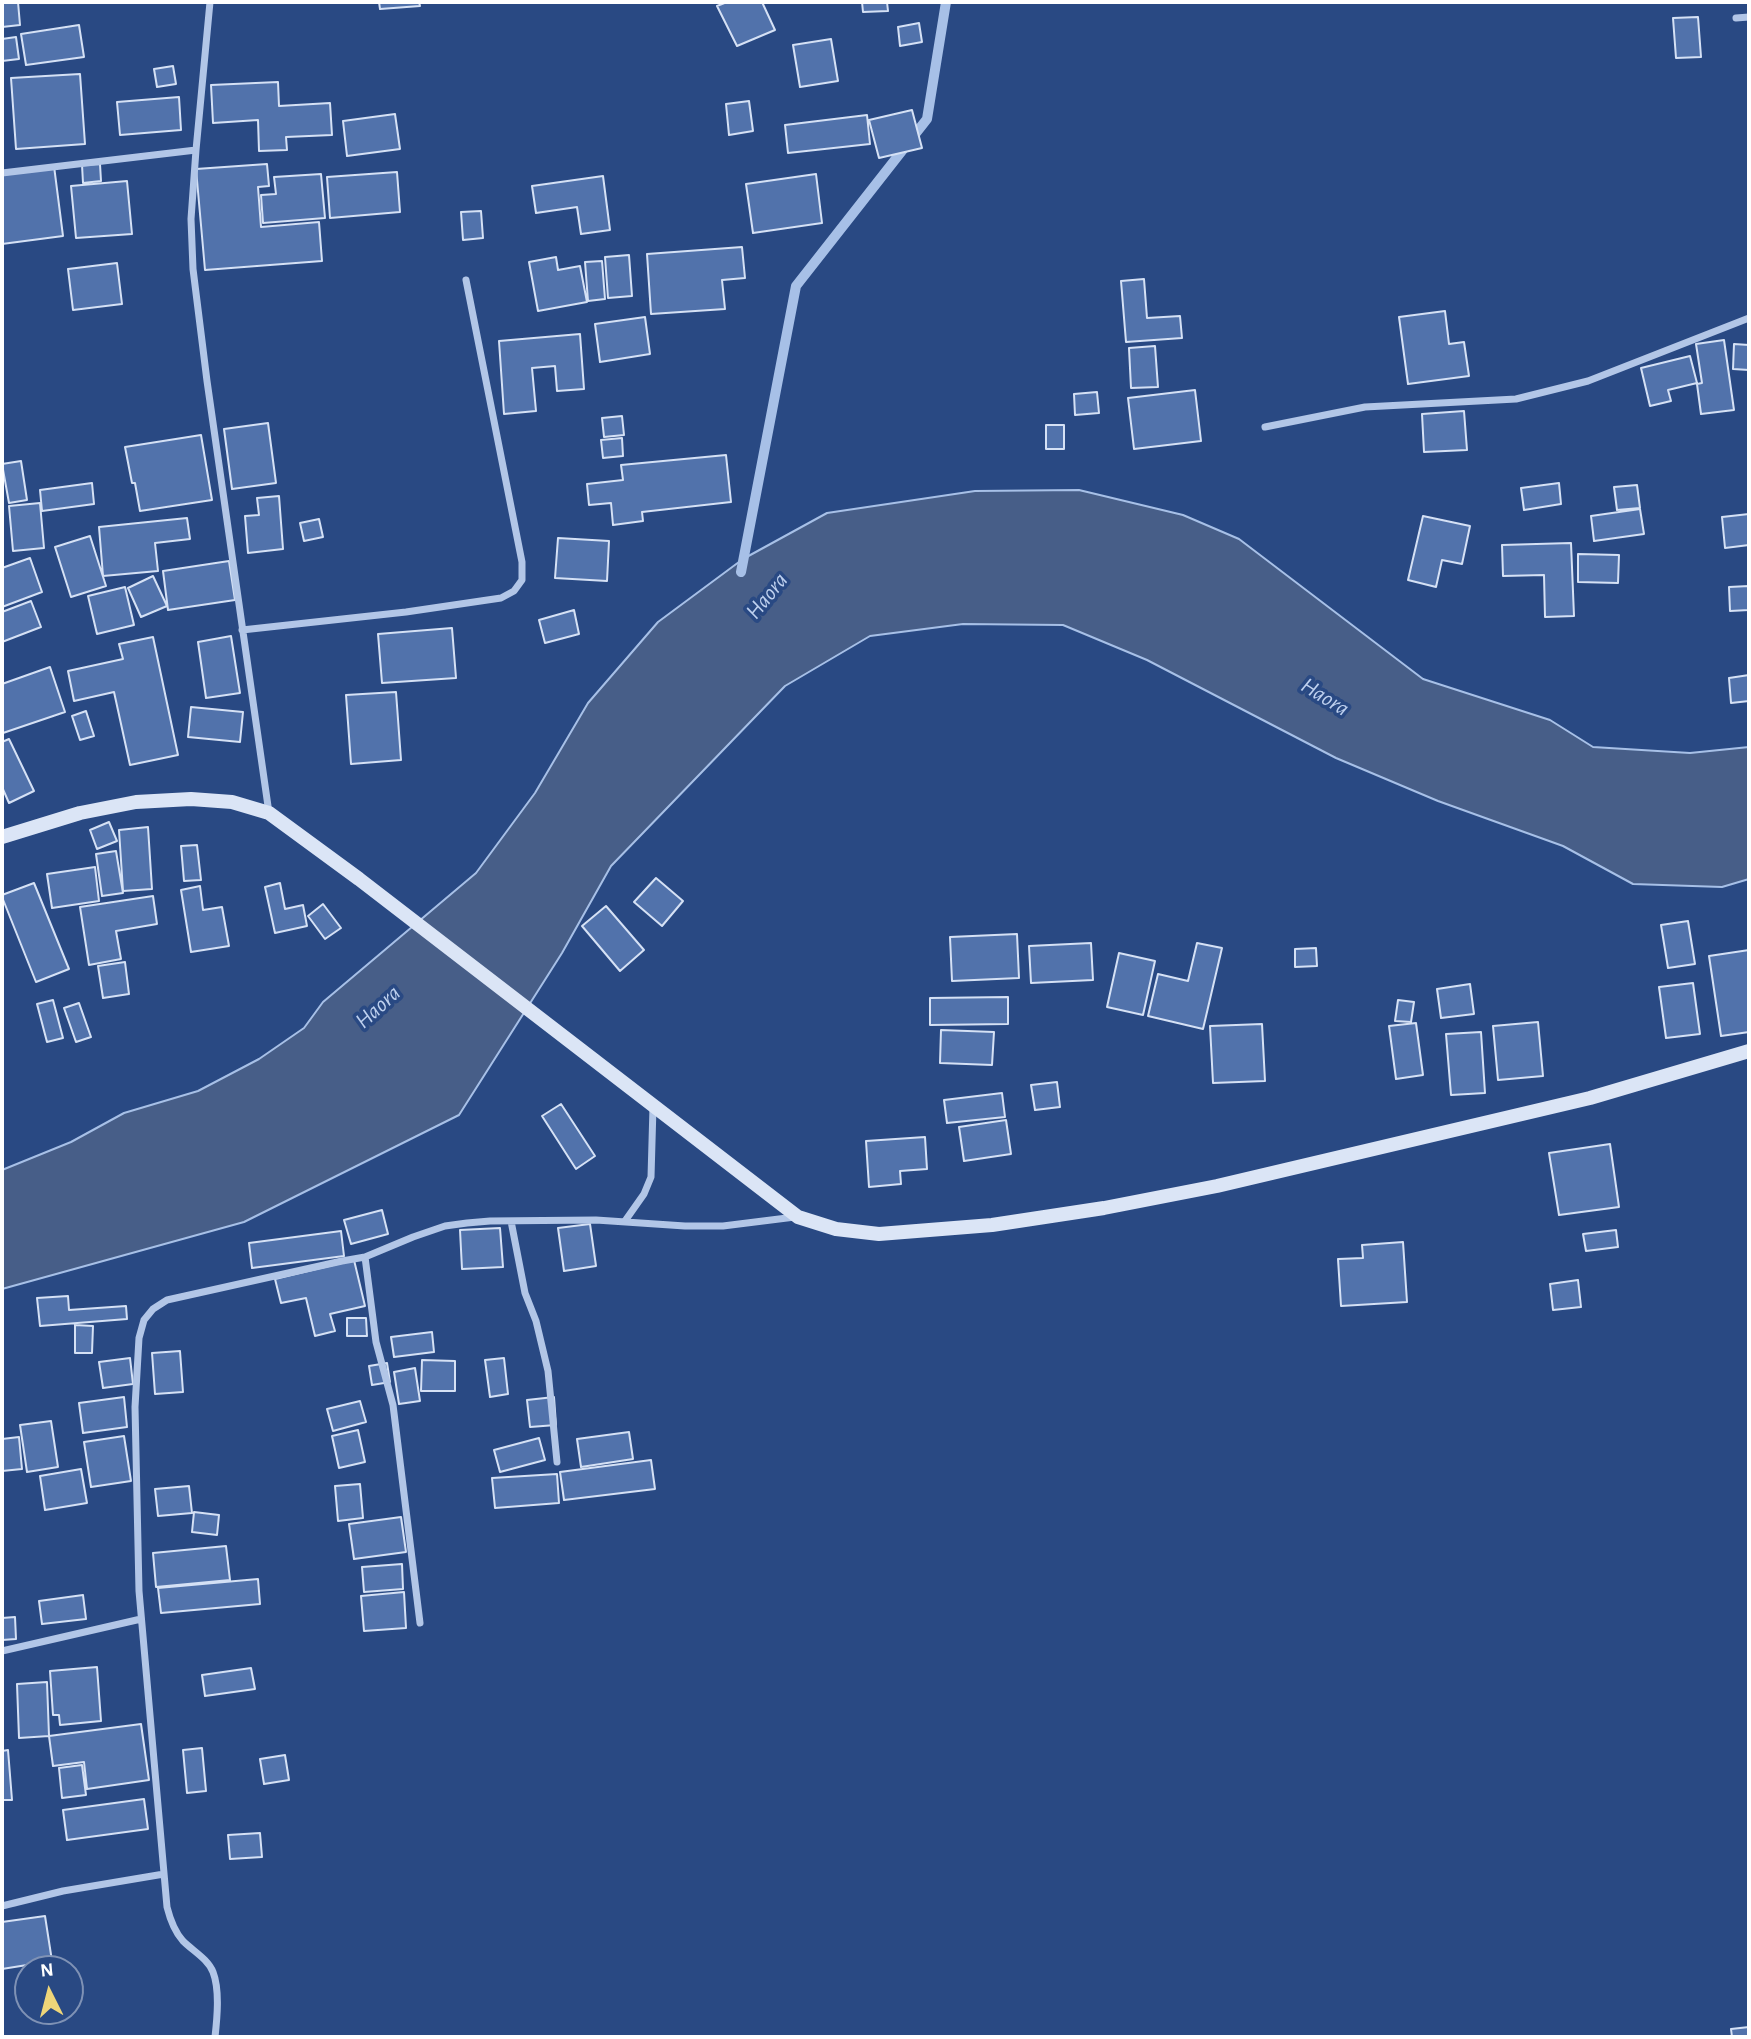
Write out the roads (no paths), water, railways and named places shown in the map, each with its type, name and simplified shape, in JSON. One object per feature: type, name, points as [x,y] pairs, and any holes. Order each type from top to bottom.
[{"type":"street","points":[[210,2],[191,219],[193,269],[269,813]]},
{"type":"street","points":[[1736,18],[1749,17]]},
{"type":"street","points":[[2,173],[196,150]]},
{"type":"street","points":[[242,630],[406,612],[501,598],[514,591],[522,580],[522,562],[513,513],[466,280]]},
{"type":"street","points":[[1265,427],[1365,407],[1516,398],[1588,381],[1749,318]]},
{"type":"street","points":[[2,837],[80,813],[136,802],[191,799],[232,802],[269,813],[359,879],[797,1217],[836,1229],[879,1234],[992,1225],[1104,1208],[1217,1186],[1590,1098],[1749,1051]]},
{"type":"street","points":[[625,1221],[644,1194],[651,1177],[653,1105]]},
{"type":"street","points":[[215,2037],[218,2004],[213,1972],[201,1956],[182,1940],[172,1925],[167,1907],[141,1619],[135,1407],[139,1338],[144,1320],[153,1309],[167,1300],[365,1257],[445,1226],[511,1221],[625,1221],[723,1226],[797,1217]]},
{"type":"street","points":[[511,1221],[525,1293],[548,1371],[557,1462]]},
{"type":"street","points":[[365,1257],[376,1342],[393,1405],[420,1623]]},
{"type":"street","points":[[2,1651],[141,1619]]},
{"type":"street","points":[[2,1906],[63,1891],[164,1874]]},
{"type":"water","name":"Haora","points":[[1079,490],[1183,515],[1239,539],[1423,679],[1550,720],[1593,747],[1690,753],[1749,747],[1749,879],[1722,887],[1633,884],[1563,846],[1438,801],[1336,758],[1147,660],[1063,625],[963,624],[870,636],[785,686],[611,866],[562,953],[459,1115],[244,1222],[2,1289],[2,1170],[71,1142],[124,1113],[198,1091],[259,1059],[304,1028],[323,1002],[476,873],[535,793],[588,703],[658,622],[743,559],[827,513],[975,491]]},
{"type":"waterway","points":[[741,572],[796,286],[927,119],[946,2]]}]
